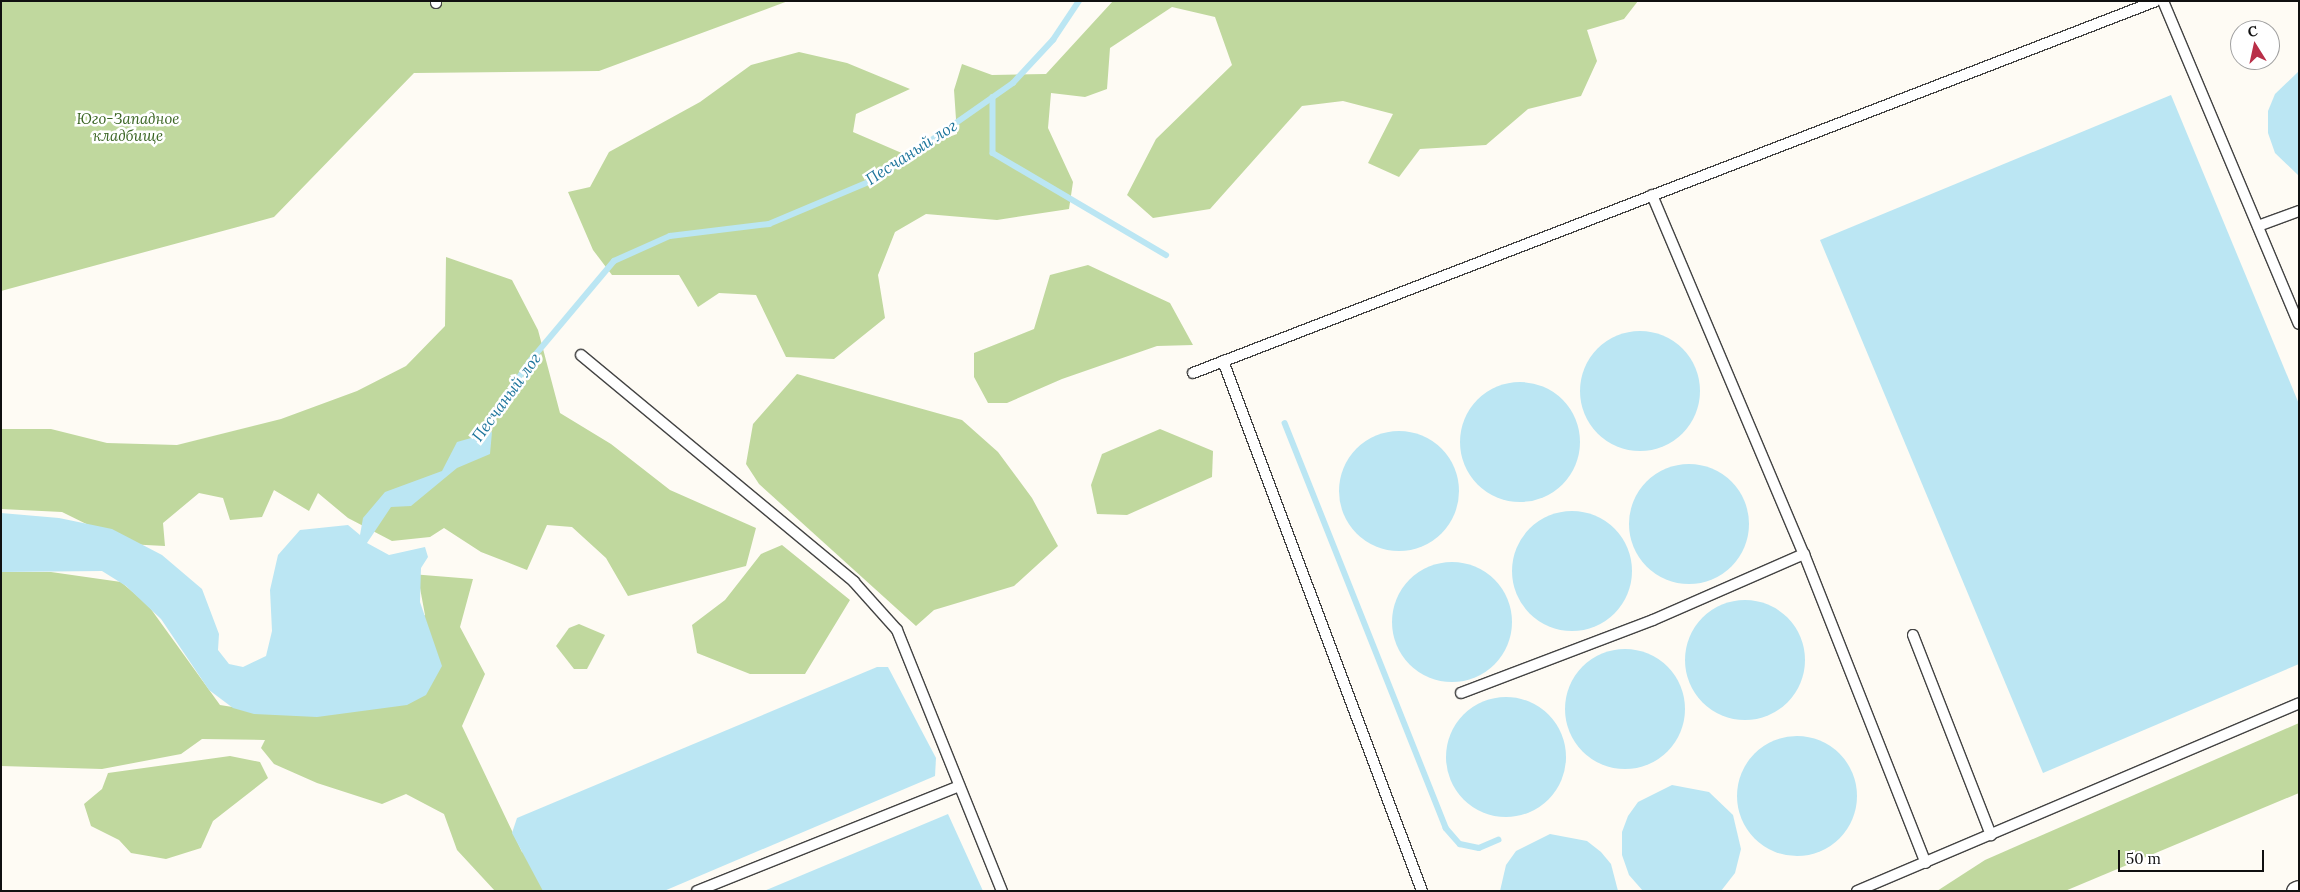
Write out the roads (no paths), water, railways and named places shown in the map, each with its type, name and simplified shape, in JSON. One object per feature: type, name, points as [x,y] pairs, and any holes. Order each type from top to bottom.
[{"type":"lane","points":[[1193,373],[2156,1]]},
{"type":"lane","points":[[2163,1],[2299,324]]},
{"type":"lane","points":[[1652,195],[1804,554],[1926,863]]},
{"type":"lane","points":[[2258,226],[2299,210]]},
{"type":"lane","points":[[581,355],[854,582],[897,630],[958,786],[1002,891]]},
{"type":"lane","points":[[1224,361],[1422,891]]},
{"type":"lane","points":[[1461,693],[1653,620],[1804,554]]},
{"type":"lane","points":[[1913,635],[1991,835]]},
{"type":"lane","points":[[1857,891],[2299,703]]},
{"type":"lane","points":[[697,891],[958,786]]},
{"type":"water","points":[[2299,71],[2299,176],[2275,153],[2268,133],[2268,111],[2275,94]]},
{"type":"water","points":[[2171,95],[2299,404],[2299,664],[2043,773],[1820,240]]},
{"type":"water","points":[[1640,331],[1652,332],[1663,336],[1673,341],[1682,349],[1690,358],[1695,368],[1699,379],[1699,403],[1695,414],[1690,424],[1682,433],[1673,441],[1663,446],[1652,450],[1640,451],[1628,450],[1617,446],[1607,441],[1598,433],[1590,424],[1585,414],[1581,403],[1580,391],[1581,379],[1585,368],[1590,358],[1598,349],[1607,341],[1617,336],[1628,332]]},
{"type":"water","points":[[1520,382],[1532,383],[1543,387],[1553,392],[1562,400],[1570,409],[1575,419],[1579,430],[1579,454],[1575,465],[1570,475],[1562,484],[1553,492],[1543,497],[1532,501],[1520,502],[1508,501],[1497,497],[1487,492],[1478,484],[1470,475],[1465,465],[1461,454],[1460,442],[1461,430],[1465,419],[1470,409],[1478,400],[1487,392],[1497,387],[1508,383]]},
{"type":"water","points":[[1399,431],[1411,432],[1422,436],[1432,441],[1441,449],[1449,458],[1454,468],[1458,479],[1458,503],[1454,514],[1449,524],[1441,533],[1432,541],[1422,546],[1411,550],[1399,551],[1387,550],[1376,546],[1366,541],[1357,533],[1349,524],[1344,514],[1340,503],[1339,491],[1340,479],[1344,468],[1349,458],[1357,449],[1366,441],[1376,436],[1387,432]]},
{"type":"water","points":[[492,432],[490,454],[457,468],[411,506],[391,507],[367,543],[389,555],[425,547],[428,557],[421,568],[420,602],[442,666],[426,695],[407,705],[317,717],[254,714],[233,708],[209,690],[161,619],[126,586],[102,571],[1,572],[1,513],[59,518],[112,529],[162,555],[202,589],[219,634],[218,650],[229,664],[243,667],[266,656],[272,631],[270,590],[278,555],[300,530],[348,525],[360,535],[363,518],[385,492],[442,471],[457,442]]},
{"type":"water","points":[[1689,464],[1701,465],[1712,469],[1722,474],[1731,482],[1739,491],[1744,501],[1748,512],[1748,536],[1744,547],[1739,557],[1731,566],[1722,574],[1712,579],[1701,583],[1689,584],[1677,583],[1666,579],[1656,574],[1647,566],[1639,557],[1634,547],[1630,536],[1629,524],[1630,512],[1634,501],[1639,491],[1647,482],[1656,474],[1666,469],[1677,465]]},
{"type":"water","points":[[1572,511],[1584,512],[1595,516],[1605,521],[1614,529],[1622,538],[1627,548],[1631,559],[1631,583],[1627,594],[1622,604],[1614,613],[1605,621],[1595,626],[1584,630],[1572,631],[1560,630],[1549,626],[1539,621],[1530,613],[1522,604],[1517,594],[1513,583],[1512,571],[1513,559],[1517,548],[1522,538],[1530,529],[1539,521],[1549,516],[1560,512]]},
{"type":"water","points":[[1452,562],[1464,563],[1475,567],[1485,572],[1494,580],[1502,589],[1507,599],[1511,610],[1511,634],[1507,645],[1502,655],[1494,664],[1485,672],[1475,677],[1464,681],[1452,682],[1440,681],[1429,677],[1419,672],[1410,664],[1402,655],[1397,645],[1393,634],[1392,622],[1393,610],[1397,599],[1402,589],[1410,580],[1419,572],[1429,567],[1440,563]]},
{"type":"water","points":[[1745,600],[1757,601],[1768,605],[1778,610],[1787,618],[1795,627],[1800,637],[1804,648],[1804,672],[1800,683],[1795,693],[1787,702],[1778,710],[1768,715],[1757,719],[1745,720],[1733,719],[1722,715],[1712,710],[1703,702],[1695,693],[1690,683],[1686,672],[1685,660],[1686,648],[1690,637],[1695,627],[1703,618],[1712,610],[1722,605],[1733,601]]},
{"type":"water","points":[[1625,649],[1637,650],[1648,654],[1658,659],[1667,667],[1675,676],[1680,686],[1684,697],[1684,721],[1680,732],[1675,742],[1667,751],[1658,759],[1648,764],[1637,768],[1625,769],[1613,768],[1602,764],[1592,759],[1583,751],[1575,742],[1570,732],[1566,721],[1565,709],[1566,697],[1570,686],[1575,676],[1583,667],[1592,659],[1602,654],[1613,650]]},
{"type":"water","points":[[877,667],[888,667],[936,758],[935,776],[664,891],[543,891],[512,833],[517,818]]},
{"type":"water","points":[[1506,697],[1518,698],[1529,702],[1539,707],[1548,715],[1556,724],[1561,734],[1565,745],[1565,769],[1561,780],[1556,790],[1548,799],[1539,807],[1529,812],[1518,816],[1506,817],[1494,816],[1483,812],[1473,807],[1464,799],[1456,790],[1451,780],[1447,769],[1446,757],[1447,745],[1451,734],[1456,724],[1464,715],[1473,707],[1483,702],[1494,698]]},
{"type":"water","points":[[1797,736],[1809,737],[1820,741],[1830,746],[1839,754],[1847,763],[1852,773],[1856,784],[1856,808],[1852,819],[1847,829],[1839,838],[1830,846],[1820,851],[1809,855],[1797,856],[1785,855],[1774,851],[1764,846],[1755,838],[1747,829],[1742,819],[1738,808],[1737,796],[1738,784],[1742,773],[1747,763],[1755,754],[1764,746],[1774,741],[1785,737]]},
{"type":"water","points":[[1672,785],[1709,792],[1733,815],[1741,849],[1735,873],[1721,891],[1643,891],[1629,875],[1622,855],[1622,832],[1628,816],[1638,802]]},
{"type":"water","points":[[948,814],[983,891],[764,891]]},
{"type":"water","points":[[1550,834],[1587,841],[1601,852],[1611,864],[1618,891],[1500,891],[1506,865],[1516,851]]},
{"type":"waterway","name":"Песчаный лог","points":[[475,442],[531,360],[614,261],[670,236],[769,224],[876,179],[1013,83],[1053,40],[1079,1]]},
{"type":"waterway","points":[[993,97],[993,153],[1166,255]]},
{"type":"waterway","points":[[1285,423],[1446,828],[1460,844],[1479,848],[1498,840]]},
{"type":"park label","name":"Юго-Западное кладбище","points":[[128,126]]}]
